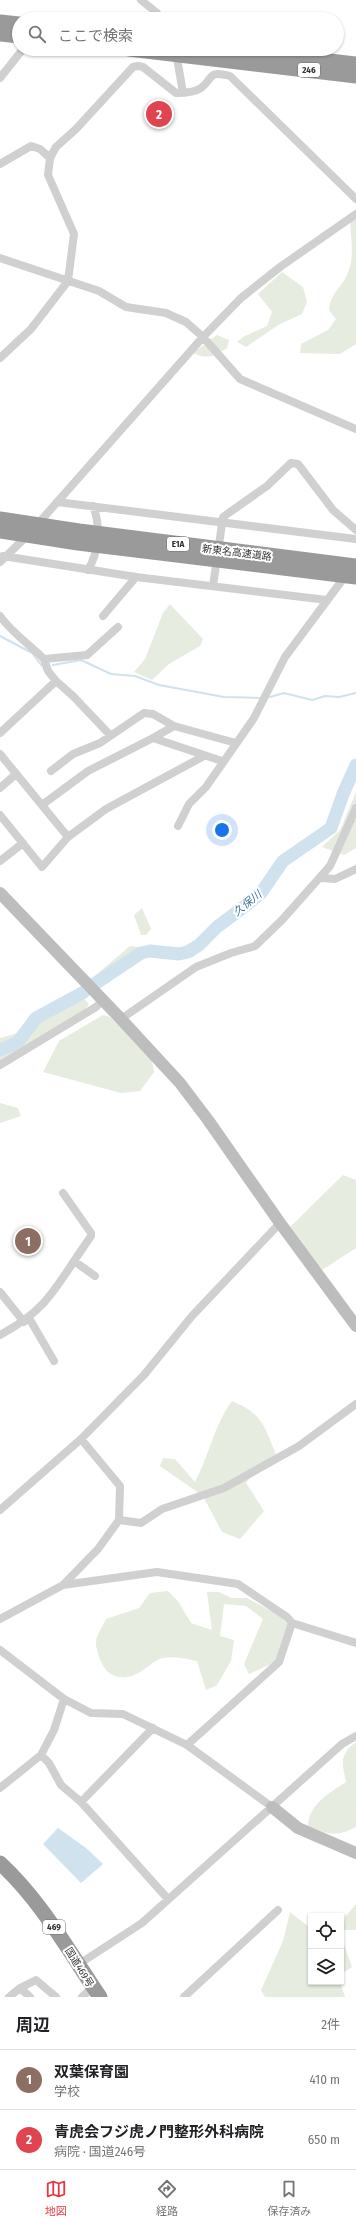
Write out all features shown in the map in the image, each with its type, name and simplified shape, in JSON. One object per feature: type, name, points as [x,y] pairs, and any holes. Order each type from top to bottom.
[{"type":"highway","points":[[0,22],[12,23]]},
{"type":"highway","points":[[0,34],[12,35]]},
{"type":"highway","name":"246","points":[[206,56],[356,76]]},
{"type":"highway","name":"246","points":[[288,56],[356,64]]},
{"type":"highway","name":"新東名高速道路","points":[[0,519],[87,532],[356,565]]},
{"type":"highway","name":"新東名高速道路","points":[[0,531],[78,543],[356,578]]},
{"type":"highway","name":"国道469号","points":[[0,1863],[28,1891],[97,1992]]},
{"type":"street","points":[[141,0],[156,12]]},
{"type":"street","points":[[0,78],[17,56]]},
{"type":"street","points":[[177,56],[183,93]]},
{"type":"street","points":[[0,358],[31,329],[68,280],[74,234],[48,175],[50,158],[56,147],[76,129],[133,67],[143,67],[168,89],[176,93],[183,93],[201,87],[209,76],[219,73],[230,76],[356,199]]},
{"type":"street","points":[[0,164],[30,146],[40,149],[50,158]]},
{"type":"street","points":[[2,558],[57,502],[204,337],[242,298],[280,267],[356,214]]},
{"type":"street","points":[[0,258],[99,290],[126,307],[166,313],[186,322],[204,337],[240,379],[356,429]]},
{"type":"street","points":[[213,586],[223,517],[267,486],[291,463],[298,464],[333,510],[356,530]]},
{"type":"street","points":[[57,502],[356,539]]},
{"type":"street","points":[[88,570],[94,559],[98,531],[97,519],[92,506]]},
{"type":"street","points":[[2,558],[136,577],[327,600]]},
{"type":"street","points":[[178,826],[189,804],[206,787],[222,761],[262,706],[285,657],[327,600],[356,565]]},
{"type":"street","points":[[103,616],[136,577]]},
{"type":"street","points":[[0,616],[11,630],[27,641],[44,659],[48,672],[110,735]]},
{"type":"street","points":[[44,659],[87,655],[118,627]]},
{"type":"street","points":[[0,733],[56,680]]},
{"type":"street","points":[[51,771],[73,754],[100,743],[144,713],[153,714],[174,726],[236,743]]},
{"type":"street","points":[[42,805],[88,771],[174,726]]},
{"type":"street","points":[[152,738],[222,761]]},
{"type":"street","points":[[0,754],[68,837]]},
{"type":"street","points":[[0,815],[42,867],[68,837],[106,809],[204,756]]},
{"type":"street","points":[[0,788],[16,774]]},
{"type":"street","points":[[121,1019],[196,967],[216,958],[255,946],[321,878],[330,866],[356,808]]},
{"type":"street","points":[[0,861],[23,843]]},
{"type":"street","points":[[321,878],[335,880],[356,869]]},
{"type":"street","points":[[0,894],[103,1000],[180,1083],[208,1120],[280,1224],[356,1326]]},
{"type":"street","points":[[0,1065],[96,1007],[103,1000]]},
{"type":"street","points":[[0,1335],[27,1320],[51,1296],[91,1233],[63,1193]]},
{"type":"street","points":[[0,1510],[82,1439],[144,1375],[192,1316],[280,1224]]},
{"type":"street","points":[[74,1261],[95,1276]]},
{"type":"street","points":[[0,1292],[27,1320],[54,1361]]},
{"type":"street","points":[[119,1520],[140,1523],[162,1509],[224,1488],[299,1446],[356,1404]]},
{"type":"street","points":[[0,1619],[63,1584],[98,1549],[119,1520],[120,1486],[82,1439]]},
{"type":"street","points":[[63,1584],[157,1572],[238,1584],[287,1616],[292,1623],[356,1643]]},
{"type":"street","points":[[187,1745],[279,1662],[292,1623]]},
{"type":"street","points":[[0,1650],[64,1699],[91,1713],[123,1714],[187,1745],[272,1807],[298,1828],[356,1854]]},
{"type":"street","points":[[0,1788],[41,1756],[54,1730],[64,1699]]},
{"type":"street","points":[[81,1802],[153,1728]]},
{"type":"street","points":[[79,1964],[142,1923],[342,1744],[356,1736]]},
{"type":"street","points":[[41,1756],[49,1763],[61,1785],[81,1802],[168,1899]]},
{"type":"street","points":[[184,1997],[278,1910]]},
{"type":"street","points":[[9,1997],[20,1988],[36,1980],[56,1997]]},
{"type":"street","points":[[20,1988],[30,1997]]},
{"type":"street","points":[[82,1997],[97,1992]]},
{"type":"shaded area","points":[[356,219],[356,344],[340,354],[300,353],[301,344],[328,330],[336,319],[329,310],[330,304],[334,295],[345,280],[349,269],[352,248],[350,222]]},
{"type":"shaded area","points":[[282,272],[303,287],[307,302],[302,314],[280,324],[246,347],[237,342],[243,337],[267,326],[272,312],[258,294]]},
{"type":"shaded area","points":[[217,335],[229,340],[227,348],[219,353],[207,357],[193,353]]},
{"type":"shaded area","points":[[170,604],[203,639],[200,646],[169,664],[152,680],[134,672],[145,659],[163,613]]},
{"type":"shaded area","points":[[356,792],[356,848],[344,855],[322,847],[340,830]]},
{"type":"shaded area","points":[[142,908],[151,929],[146,935],[141,935],[134,915]]},
{"type":"shaded area","points":[[130,946],[145,948],[96,985],[90,980]]},
{"type":"shaded area","points":[[77,991],[89,1004],[85,1010],[0,1062],[0,1038],[18,1033],[35,1015]]},
{"type":"shaded area","points":[[103,1015],[110,1017],[151,1055],[154,1072],[140,1091],[121,1093],[43,1072],[59,1041]]},
{"type":"shaded area","points":[[0,1103],[18,1108],[21,1116],[0,1123]]},
{"type":"shaded area","points":[[343,1175],[356,1180],[356,1248],[322,1270],[289,1228]]},
{"type":"shaded area","points":[[232,1401],[250,1411],[261,1422],[269,1436],[276,1455],[257,1469],[246,1483],[264,1511],[240,1539],[222,1532],[203,1496],[160,1466],[163,1458],[175,1459],[195,1482],[216,1430]]},
{"type":"shaded area","points":[[168,1591],[178,1601],[191,1623],[212,1630],[207,1592],[219,1592],[231,1598],[247,1598],[280,1616],[289,1626],[275,1662],[249,1674],[244,1664],[263,1619],[246,1606],[224,1604],[220,1636],[234,1640],[231,1661],[217,1685],[206,1690],[197,1661],[172,1657],[160,1659],[141,1672],[131,1676],[114,1676],[106,1670],[100,1660],[96,1645],[97,1636],[106,1619],[139,1608],[150,1593]]},
{"type":"shaded area","points":[[356,1742],[356,1827],[332,1834],[308,1826],[309,1818],[316,1805],[327,1795],[346,1782],[343,1769],[344,1755]]},
{"type":"shaded area","points":[[356,1904],[356,1930],[344,1930],[345,1917]]},
{"type":"shaded area","points":[[290,1912],[308,1926],[308,1985],[341,1985],[345,1997],[265,1997],[261,1990],[283,1941]]},
{"type":"shaded area","points":[[344,1944],[352,1967],[344,1972]]},
{"type":"water","points":[[58,1828],[86,1848],[103,1864],[81,1883],[43,1844]]},
{"type":"waterway","points":[[0,636],[32,653],[42,666]]},
{"type":"waterway","points":[[53,665],[81,660],[111,674],[135,676],[159,685],[224,697],[261,698]]},
{"type":"waterway","points":[[270,697],[284,693],[312,700],[325,696],[339,697],[356,693]]},
{"type":"waterway","name":"久保川","points":[[93,985],[141,953],[150,951],[179,954],[188,952],[199,945],[217,927],[261,893],[283,861],[331,828],[343,794],[356,765]]},
{"type":"waterway","name":"久保川","points":[[0,1050],[18,1042],[36,1018],[84,992]]},
{"type":"place","name":"青虎会フジ虎ノ門整形外科病院","points":[[159,114]]},
{"type":"place","name":"双葉保育園","points":[[28,1241]]}]
